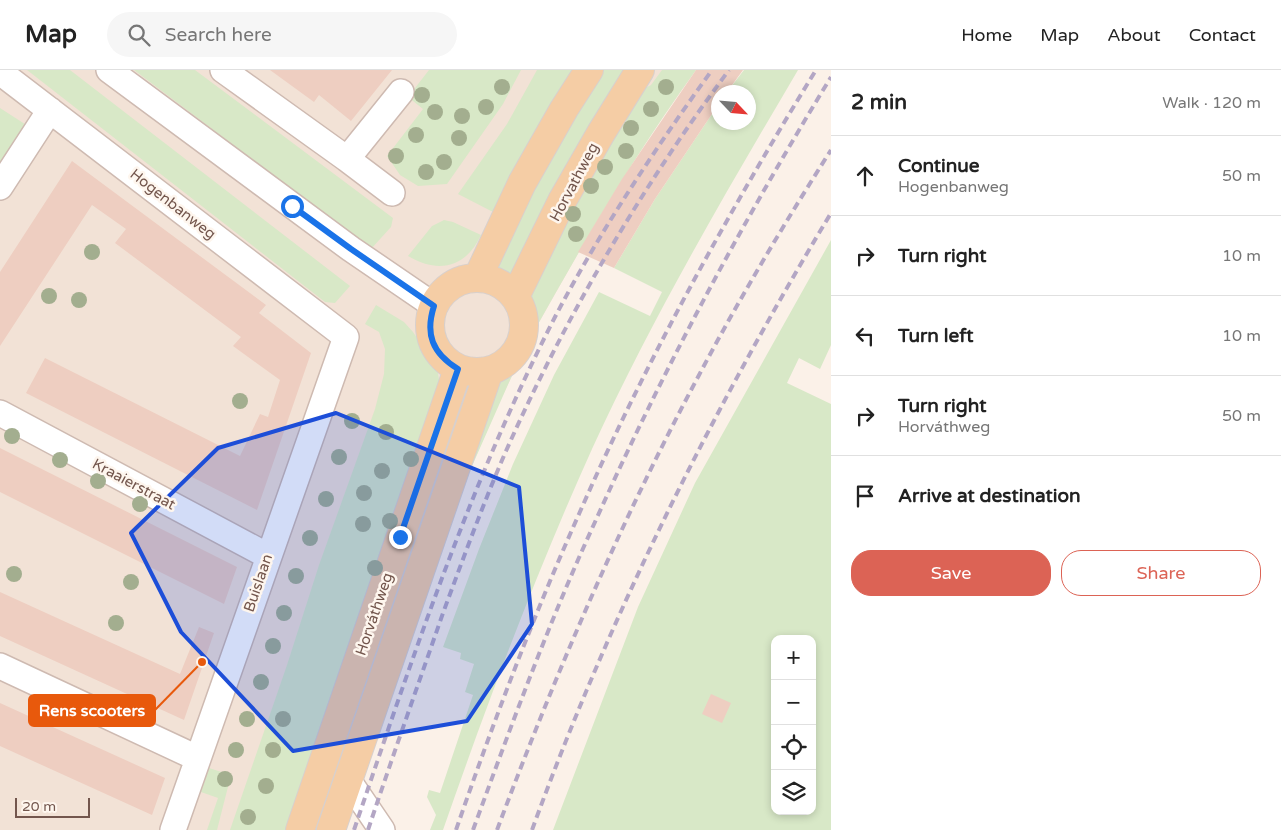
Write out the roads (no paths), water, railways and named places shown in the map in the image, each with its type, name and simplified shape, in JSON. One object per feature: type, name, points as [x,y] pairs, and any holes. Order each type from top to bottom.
[{"type":"main road","points":[[478,278],[522,183],[564,109],[589,70]]},
{"type":"main road","name":"Horvathweg","points":[[515,297],[570,187],[600,133],[640,70]]},
{"type":"main road","points":[[468,278],[478,278],[495,281],[510,290],[524,316],[523,338],[513,356],[502,365],[489,371],[468,372],[458,369],[441,356],[431,337],[429,326],[438,298],[451,285],[468,278]]},
{"type":"main road","name":"Horváthweg","points":[[300,830],[458,369]]},
{"type":"main road","name":"Horváthweg","points":[[331,830],[489,371]]},
{"type":"street","points":[[109,70],[351,249],[434,306]]},
{"type":"street","points":[[223,70],[392,193]]},
{"type":"street","name":"Hogenbanweg","points":[[0,72],[346,337]]},
{"type":"street","points":[[347,159],[401,92]]},
{"type":"street","points":[[0,187],[50,110]]},
{"type":"street","name":"Buislaan","points":[[173,830],[346,337]]},
{"type":"street","name":"Kraaierstraat","points":[[0,413],[268,556]]},
{"type":"street","points":[[0,666],[197,758]]},
{"type":"street","points":[[348,780],[382,830]]},
{"type":"railway","points":[[354,830],[421,634],[445,570],[496,442],[525,379],[555,317],[590,253],[649,160],[712,70]]},
{"type":"railway","points":[[368,830],[443,613],[481,511],[529,401],[607,254],[665,160],[729,70]]},
{"type":"railway","points":[[456,830],[499,710],[530,631],[605,457],[660,344],[690,288],[751,178],[816,70]]},
{"type":"railway","points":[[473,830],[546,636],[621,465],[677,351],[736,240],[831,77]]},
{"type":"railway","points":[[497,830],[542,714],[590,600],[669,432],[729,319],[831,150]]},
{"type":"railway","points":[[532,830],[595,670],[666,514],[745,362],[831,213]]},
{"type":"place","name":"Rens scooters","points":[[202,662]]}]
